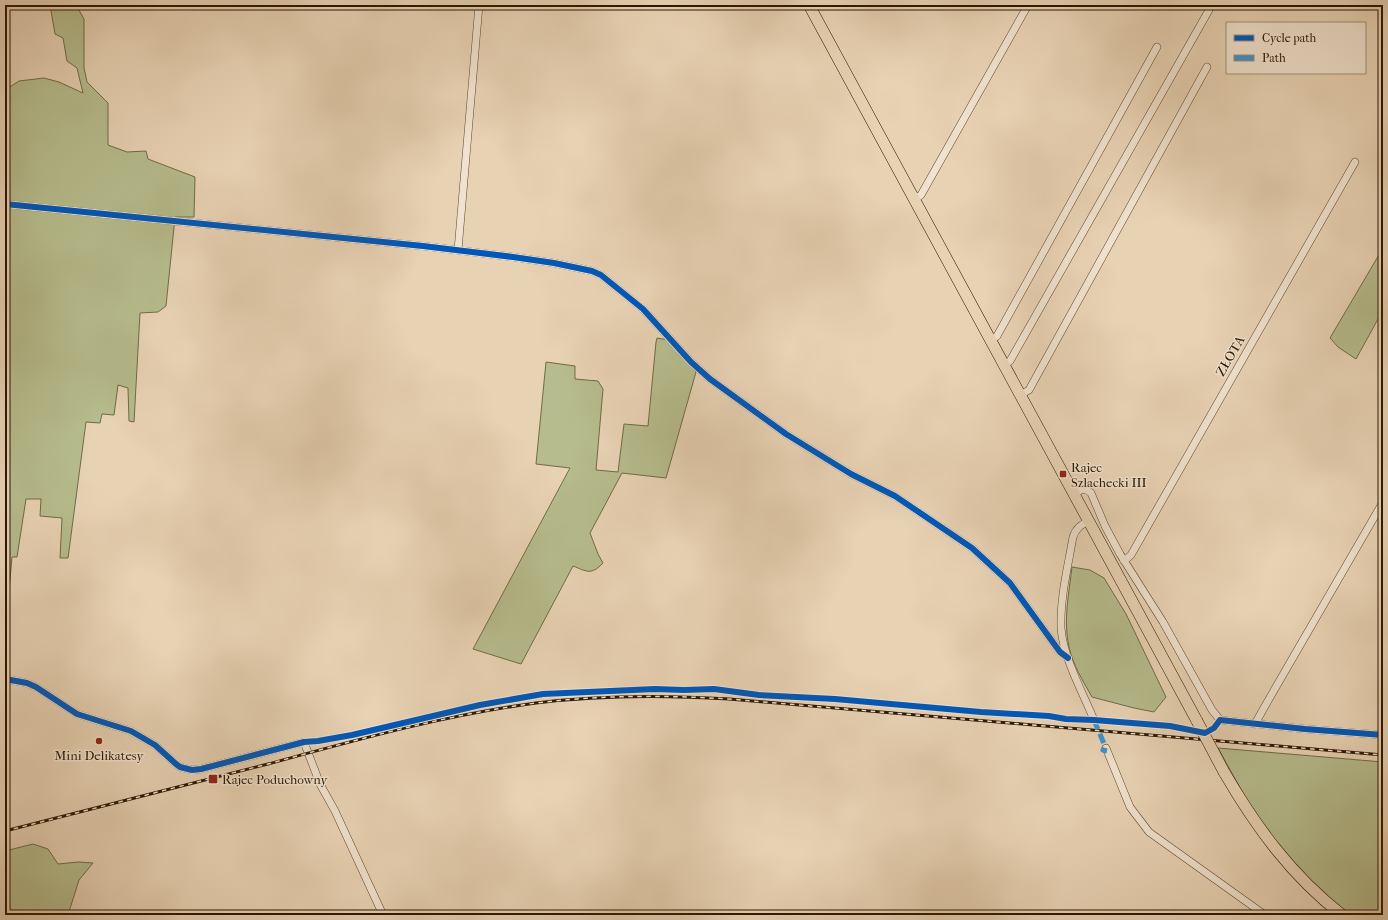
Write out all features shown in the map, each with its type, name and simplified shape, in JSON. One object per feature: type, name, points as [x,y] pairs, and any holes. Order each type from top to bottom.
[{"type":"main road","points":[[810,5],[1224,772],[1254,821],[1278,853],[1312,889],[1342,915]]},
{"type":"street","points":[[458,250],[479,5]]},
{"type":"street","points":[[915,199],[921,195],[1028,5]]},
{"type":"street","points":[[1004,365],[1010,361],[1209,10]]},
{"type":"street","points":[[991,340],[997,336],[1157,47]]},
{"type":"street","points":[[1020,395],[1029,390],[1208,67]]},
{"type":"street","name":"ZŁOTA","points":[[1124,561],[1131,555],[1354,162]]},
{"type":"street","points":[[5,204],[458,250],[554,263],[592,270],[601,275],[643,309],[691,362],[710,379],[786,434],[851,474],[895,496],[972,548],[1010,583],[1060,652],[1068,658]]},
{"type":"street","points":[[1074,494],[1084,489],[1091,493],[1105,526],[1124,561],[1163,622],[1212,710],[1220,720],[1226,722],[1383,736]]},
{"type":"street","points":[[1255,724],[1383,502]]},
{"type":"street","points":[[1088,521],[1080,526],[1073,537],[1062,604],[1061,629],[1068,658],[1094,720]]},
{"type":"street","points":[[5,679],[27,683],[36,687],[77,714],[130,732],[155,745],[176,764],[185,769],[201,769],[304,742],[320,784],[335,811],[383,915]]},
{"type":"street","points":[[1106,748],[1130,807],[1149,832],[1266,915]]},
{"type":"green space","points":[[50,5],[76,5],[84,19],[84,68],[87,82],[108,103],[108,145],[127,152],[146,151],[148,159],[195,177],[194,217],[175,217],[166,306],[158,312],[140,313],[134,422],[129,421],[128,388],[118,385],[114,415],[102,414],[100,423],[86,422],[68,558],[60,558],[62,518],[40,516],[41,499],[26,499],[17,557],[12,557],[7,615],[5,615],[5,90],[19,81],[44,78],[59,82],[83,93],[77,68],[67,61],[63,38],[55,34]]},
{"type":"green space","points":[[1383,248],[1383,310],[1356,359],[1338,347],[1330,338]]},
{"type":"green space","points":[[657,338],[669,340],[696,372],[666,478],[622,473],[590,533],[603,563],[592,571],[585,571],[573,566],[521,664],[473,649],[570,468],[536,464],[546,362],[575,366],[575,379],[598,381],[603,389],[596,470],[618,472],[624,424],[648,426]]},
{"type":"green space","points":[[1072,567],[1090,570],[1104,578],[1126,614],[1166,697],[1154,712],[1092,697],[1085,685],[1073,660],[1067,637],[1067,607]]},
{"type":"green space","points":[[1218,748],[1383,762],[1383,915],[1351,915],[1325,897],[1258,820]]},
{"type":"green space","points":[[33,844],[48,849],[58,864],[78,862],[93,863],[79,880],[68,915],[5,915],[5,851]]},
{"type":"railway","points":[[5,831],[434,721],[502,708],[584,698],[656,696],[729,699],[1383,755]]},
{"type":"marked path","points":[[1094,720],[1105,746],[1103,750],[1107,751]]},
{"type":"cycle path","points":[[5,204],[423,246],[554,263],[592,271],[601,275],[643,309],[691,362],[710,379],[786,434],[851,474],[895,496],[972,548],[1010,583],[1060,652],[1068,658]]},
{"type":"cycle path","points":[[5,679],[27,683],[36,687],[77,714],[131,731],[155,745],[180,767],[192,770],[201,769],[304,742],[352,735],[480,705],[543,694],[655,689],[714,689],[759,695],[835,699],[981,712],[1049,716],[1066,719],[1170,726],[1205,733],[1214,728],[1220,720],[1383,735]]},
{"type":"place","name":"Rajec Szlachecki III","points":[[1063,474]]},
{"type":"place","name":"Mini Delikatesy","points":[[99,741]]},
{"type":"place","name":"Rajec Poduchowny","points":[[213,779]]}]
